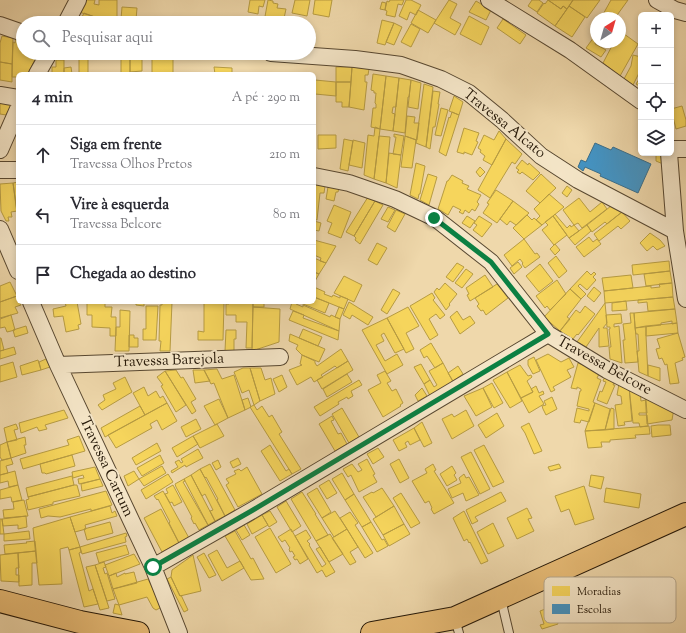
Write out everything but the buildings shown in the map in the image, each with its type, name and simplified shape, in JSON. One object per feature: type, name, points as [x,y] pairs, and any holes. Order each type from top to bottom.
[{"type":"main road","points":[[547,577],[686,514]]},
{"type":"main road","points":[[372,633],[457,626],[501,598],[544,578]]},
{"type":"main road","points":[[0,601],[80,622],[138,633]]},
{"type":"street","points":[[70,16],[78,0]]},
{"type":"street","points":[[489,0],[570,50],[638,99]]},
{"type":"street","points":[[657,0],[675,10],[686,13]]},
{"type":"street","points":[[0,25],[16,31]]},
{"type":"street","name":"Travessa Alcato","points":[[316,56],[355,59],[401,65],[441,79],[469,93],[502,120],[541,156],[578,180],[675,231]]},
{"type":"street","points":[[38,72],[45,60]]},
{"type":"street","points":[[0,95],[16,98]]},
{"type":"street","points":[[0,150],[16,114]]},
{"type":"street","points":[[674,149],[686,149]]},
{"type":"street","points":[[670,156],[675,231],[686,299]]},
{"type":"street","points":[[0,170],[16,170]]},
{"type":"street","name":"Travessa Belcore","points":[[316,176],[356,185],[396,199],[434,218],[491,262],[548,334],[606,370],[686,410]]},
{"type":"street","points":[[0,229],[16,266]]},
{"type":"street","name":"Travessa Cartum","points":[[32,304],[58,365],[153,567],[179,633]]},
{"type":"street","points":[[153,567],[253,510],[548,334]]},
{"type":"street","name":"Travessa Barejola","points":[[58,365],[280,357]]},
{"type":"lane","points":[[501,598],[509,633]]},
{"type":"route","points":[[153,567],[253,510],[548,334],[491,262],[434,218]]}]
